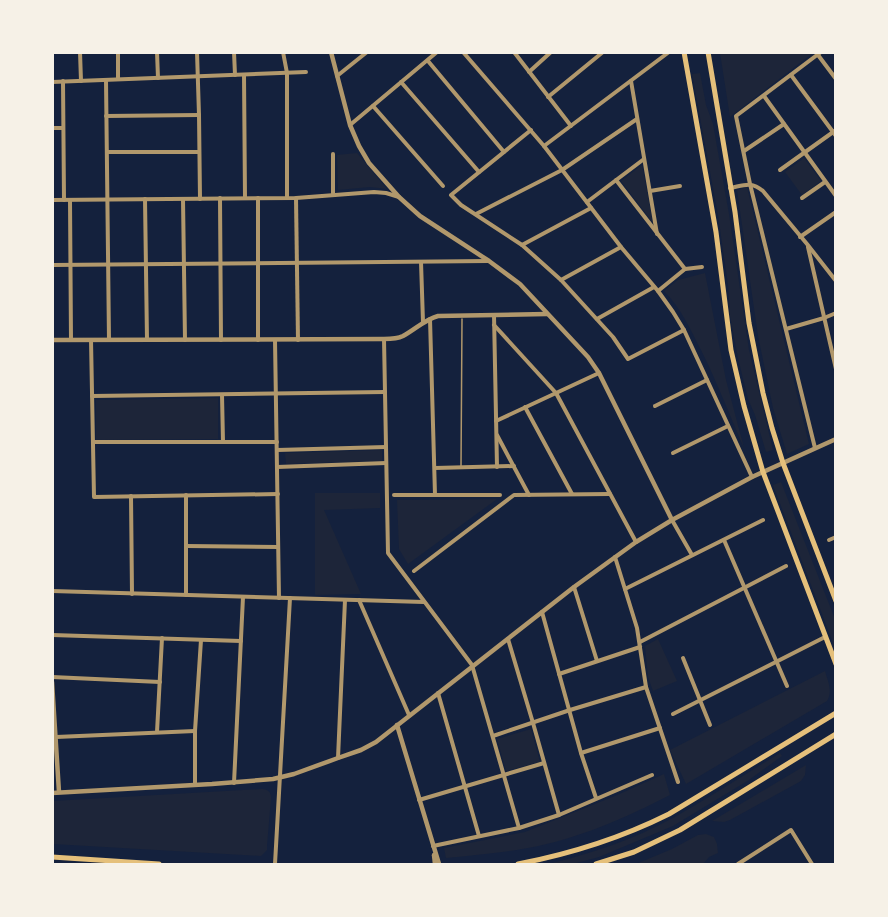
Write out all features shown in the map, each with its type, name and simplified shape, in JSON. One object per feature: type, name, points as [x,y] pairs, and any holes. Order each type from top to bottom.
[{"type":"main road","points":[[684,52],[716,232],[733,360],[744,406],[763,472],[836,664]]},
{"type":"main road","points":[[708,52],[755,355],[772,428],[783,463],[836,601]]},
{"type":"main road","points":[[518,864],[583,848],[645,826],[669,814],[836,713]]},
{"type":"main road","points":[[596,864],[634,852],[680,830],[836,734]]},
{"type":"main road","points":[[52,857],[159,864]]},
{"type":"street","points":[[80,52],[81,81]]},
{"type":"street","points":[[118,52],[118,79]]},
{"type":"street","points":[[157,52],[158,78]]},
{"type":"street","points":[[197,52],[200,199]]},
{"type":"street","points":[[234,52],[235,75]]},
{"type":"street","points":[[283,52],[287,73],[287,198]]},
{"type":"street","points":[[331,52],[350,125],[369,162],[399,197],[420,216],[520,284],[588,357],[599,373],[672,520],[692,555]]},
{"type":"street","points":[[337,76],[367,52]]},
{"type":"street","points":[[350,125],[437,52]]},
{"type":"street","points":[[464,52],[544,146],[674,312],[752,477]]},
{"type":"street","points":[[514,52],[571,126]]},
{"type":"street","points":[[529,72],[551,52]]},
{"type":"street","points":[[548,97],[603,52]]},
{"type":"street","points":[[544,146],[669,52]]},
{"type":"street","points":[[815,448],[750,184],[736,116],[819,54],[836,79]]},
{"type":"street","points":[[428,61],[504,152]]},
{"type":"street","points":[[52,82],[306,72]]},
{"type":"street","points":[[244,75],[245,198]]},
{"type":"street","points":[[780,170],[835,133],[791,75]]},
{"type":"street","points":[[106,80],[109,340]]},
{"type":"street","points":[[63,81],[64,200]]},
{"type":"street","points":[[631,81],[657,234]]},
{"type":"street","points":[[401,82],[479,172]]},
{"type":"street","points":[[764,96],[836,196]]},
{"type":"street","points":[[373,106],[443,186]]},
{"type":"street","points":[[106,116],[199,116]]},
{"type":"street","points":[[476,214],[562,170],[638,119]]},
{"type":"street","points":[[744,151],[784,124]]},
{"type":"street","points":[[52,128],[63,128]]},
{"type":"street","points":[[531,130],[451,195],[461,205],[522,245],[561,280],[613,337],[628,359],[684,330]]},
{"type":"street","points":[[107,152],[199,152]]},
{"type":"street","points":[[333,154],[333,195]]},
{"type":"street","points":[[587,202],[644,159]]},
{"type":"street","points":[[616,180],[685,269]]},
{"type":"street","points":[[802,198],[825,182]]},
{"type":"street","points":[[730,188],[750,184],[763,191],[836,281]]},
{"type":"street","points":[[650,191],[680,186]]},
{"type":"street","points":[[52,200],[296,198],[380,192],[399,197]]},
{"type":"street","points":[[220,198],[221,340]]},
{"type":"street","points":[[258,198],[258,340]]},
{"type":"street","points":[[296,198],[298,340]]},
{"type":"street","points":[[145,199],[147,340]]},
{"type":"street","points":[[183,199],[185,340]]},
{"type":"street","points":[[70,200],[71,340]]},
{"type":"street","points":[[522,245],[591,208]]},
{"type":"street","points":[[800,237],[836,212]]},
{"type":"street","points":[[807,244],[836,369]]},
{"type":"street","points":[[561,280],[621,247]]},
{"type":"street","points":[[52,265],[489,261]]},
{"type":"street","points":[[421,262],[423,322]]},
{"type":"street","points":[[658,291],[685,269],[702,267]]},
{"type":"street","points":[[597,319],[654,287]]},
{"type":"street","points":[[494,314],[497,467]]},
{"type":"street","points":[[52,340],[384,339],[403,336],[430,318],[446,315],[547,314]]},
{"type":"street","points":[[786,329],[836,314]]},
{"type":"street","points":[[430,318],[435,495]]},
{"type":"street","points":[[494,325],[556,393],[636,542]]},
{"type":"street","points":[[384,339],[388,553],[472,665],[519,828]]},
{"type":"street","points":[[91,340],[94,497],[278,494]]},
{"type":"street","points":[[275,340],[279,598]]},
{"type":"street","points":[[496,421],[599,373]]},
{"type":"street","points":[[655,406],[707,381]]},
{"type":"street","points":[[92,396],[385,392]]},
{"type":"street","points":[[222,394],[223,442]]},
{"type":"street","points":[[525,407],[572,494]]},
{"type":"street","points":[[673,453],[728,426]]},
{"type":"street","points":[[496,433],[529,495]]},
{"type":"street","points":[[52,793],[234,783],[280,778],[369,746],[574,587],[636,542],[752,477],[836,439]]},
{"type":"street","points":[[93,442],[277,442]]},
{"type":"street","points":[[277,450],[386,447]]},
{"type":"street","points":[[277,467],[386,463]]},
{"type":"street","points":[[435,468],[514,466]]},
{"type":"street","points":[[414,571],[514,495],[610,494]]},
{"type":"street","points":[[186,495],[186,595]]},
{"type":"street","points":[[394,495],[500,495]]},
{"type":"street","points":[[131,496],[132,594]]},
{"type":"street","points":[[625,589],[763,520]]},
{"type":"street","points":[[829,540],[836,537]]},
{"type":"street","points":[[724,540],[787,686]]},
{"type":"street","points":[[186,546],[278,547]]},
{"type":"street","points":[[615,556],[637,628],[646,687],[678,782]]},
{"type":"street","points":[[559,674],[640,645],[786,566]]},
{"type":"street","points":[[574,587],[597,661]]},
{"type":"street","points":[[52,591],[425,602]]},
{"type":"street","points":[[234,783],[243,597]]},
{"type":"street","points":[[275,864],[290,598]]},
{"type":"street","points":[[338,758],[345,600]]},
{"type":"street","points":[[359,600],[409,715]]},
{"type":"street","points":[[542,612],[596,799]]},
{"type":"street","points":[[52,635],[242,641]]},
{"type":"street","points":[[673,714],[825,637]]},
{"type":"street","points":[[508,638],[559,815]]},
{"type":"street","points":[[157,732],[162,639]]},
{"type":"street","points":[[195,785],[195,731],[201,640]]},
{"type":"street","points":[[682,658],[710,725]]},
{"type":"street","points":[[52,677],[160,682]]},
{"type":"street","points":[[52,682],[59,792]]},
{"type":"street","points":[[493,736],[646,687]]},
{"type":"street","points":[[438,692],[479,836]]},
{"type":"street","points":[[397,725],[437,864]]},
{"type":"street","points":[[581,753],[660,728]]},
{"type":"street","points":[[56,737],[195,731]]},
{"type":"street","points":[[419,800],[544,764]]},
{"type":"street","points":[[433,846],[519,828],[559,815],[652,775]]},
{"type":"street","points":[[738,864],[791,830],[812,864]]},
{"type":"lane","points":[[461,468],[462,315]]},
{"type":"shaded area","points":[[720,52],[813,53],[730,117]]},
{"type":"shaded area","points":[[700,73],[706,105],[713,124],[729,214],[749,350],[773,450],[766,452],[748,399],[730,316],[718,215],[692,74]]},
{"type":"shaded area","points":[[357,153],[387,189],[370,187],[338,190],[337,155]]},
{"type":"shaded area","points":[[804,158],[821,181],[802,195],[785,172]]},
{"type":"shaded area","points":[[642,165],[653,223],[621,181]]},
{"type":"shaded area","points":[[747,187],[809,444],[787,454],[773,408],[758,336],[737,190]]},
{"type":"shaded area","points":[[705,273],[726,380],[744,448],[701,350],[680,312],[664,291],[678,280]]},
{"type":"shaded area","points":[[218,398],[218,439],[96,440],[96,400]]},
{"type":"shaded area","points":[[382,450],[382,461],[286,464],[285,453]]},
{"type":"shaded area","points":[[781,482],[835,619],[835,648],[773,485]]},
{"type":"shaded area","points":[[315,493],[380,493],[380,508],[324,510],[361,594],[315,595]]},
{"type":"shaded area","points":[[497,499],[408,564],[399,549],[397,500]]},
{"type":"shaded area","points":[[658,639],[677,681],[653,691],[648,677],[645,646]]},
{"type":"shaded area","points":[[825,671],[830,690],[827,701],[686,784],[670,750]]},
{"type":"shaded area","points":[[531,729],[540,762],[506,771],[497,739]]},
{"type":"shaded area","points":[[780,753],[782,756],[749,780],[673,826],[599,857],[573,864],[548,864],[612,845],[658,826]]},
{"type":"shaded area","points":[[806,765],[805,775],[801,781],[730,820],[712,821]]},
{"type":"shaded area","points":[[664,774],[670,795],[601,827],[528,848],[446,858],[444,848],[525,832]]},
{"type":"shaded area","points":[[261,789],[268,791],[271,798],[267,850],[261,856],[53,844],[53,801]]},
{"type":"shaded area","points":[[706,834],[714,837],[718,853],[709,857],[703,864],[636,864],[698,835]]}]
